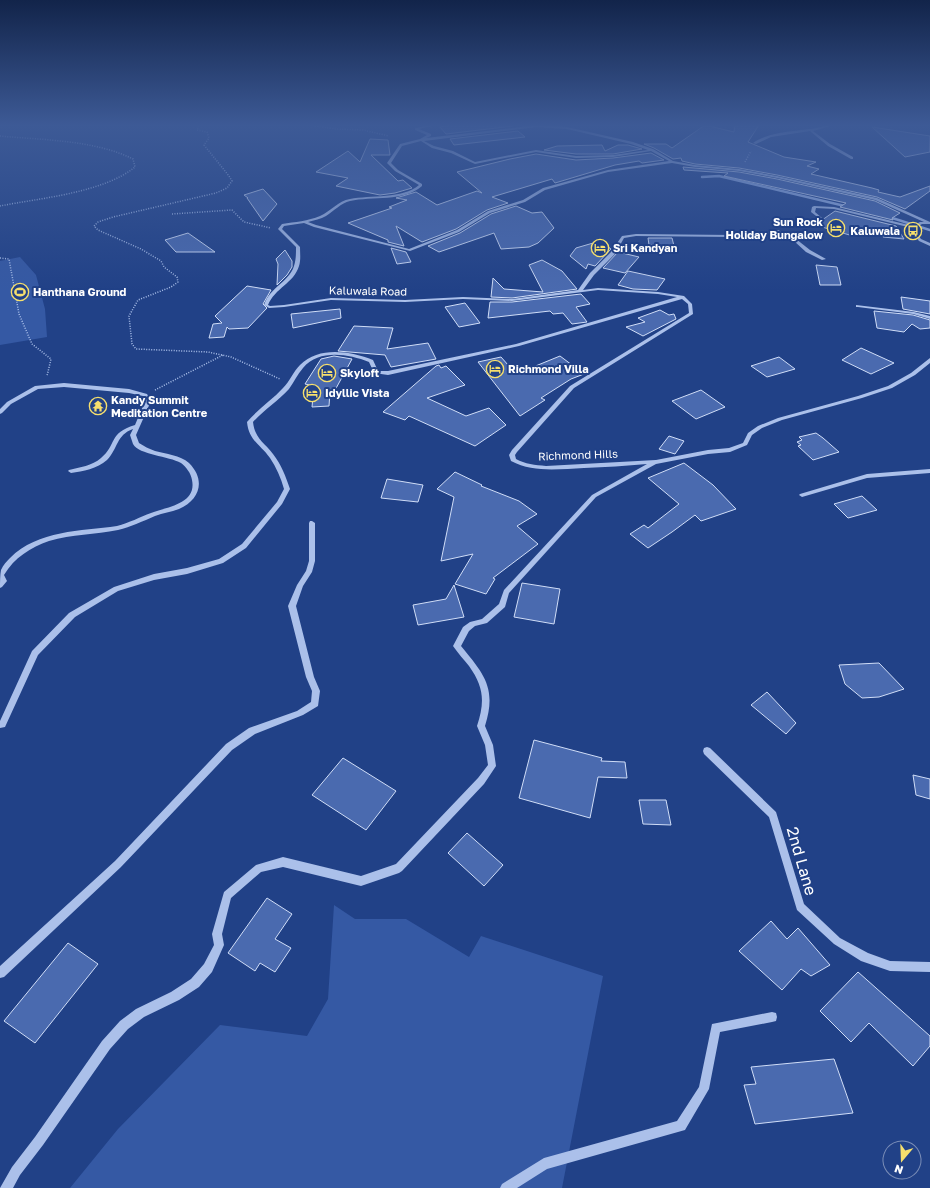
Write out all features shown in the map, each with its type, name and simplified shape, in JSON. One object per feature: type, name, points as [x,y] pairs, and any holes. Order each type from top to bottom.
[{"type":"street","points":[[280,229],[283,225],[322,216],[348,200],[412,191],[419,188],[421,185],[414,180]]},
{"type":"street","points":[[303,221],[315,226],[407,250],[458,231],[489,212],[524,201],[544,189],[573,180]]},
{"type":"street","points":[[792,180],[876,199],[930,224]]},
{"type":"street","points":[[820,218],[813,212],[814,207],[834,208],[914,227],[921,224],[930,224]]},
{"type":"street","points":[[914,227],[913,231],[930,250]]},
{"type":"street","name":"Kaluwala Road","points":[[280,229],[298,247],[298,258],[294,272],[268,297],[266,305],[269,307],[331,298],[405,301],[463,298],[512,300],[541,297],[580,290]]},
{"type":"street","points":[[580,290],[592,274],[612,254],[623,237],[636,235],[748,236],[778,231],[795,240],[808,251],[824,258]]},
{"type":"street","points":[[920,240],[930,245]]},
{"type":"street","points":[[580,290],[598,289],[658,293],[682,297]]},
{"type":"street","points":[[1,727],[35,653],[72,615],[116,589],[154,577],[187,571],[221,561],[244,546],[280,503],[287,489],[285,480],[270,455],[251,433],[250,422],[262,408],[291,384],[302,366],[317,356],[341,353],[358,356],[372,361],[376,372],[388,373],[517,345],[682,297]]},
{"type":"street","name":"Richmond Hills","points":[[682,297],[690,304],[691,314],[572,387],[512,455],[513,460],[531,467],[546,468],[656,462],[708,452],[730,450],[745,444],[750,434],[760,427],[780,418],[860,397],[890,387],[914,374],[930,360]]},
{"type":"street","points":[[858,306],[914,313],[930,318]]},
{"type":"street","points":[[0,412],[8,403],[37,387],[64,385],[145,394],[148,400],[133,435],[136,444],[147,450],[172,456],[184,463],[194,472],[196,483],[191,500],[177,508],[159,512],[138,522],[118,527],[64,535],[37,542],[21,552],[5,568],[1,575],[4,581],[0,585]]},
{"type":"street","points":[[71,471],[88,468],[101,461],[106,456],[122,431],[137,426]]},
{"type":"street","points":[[6,1188],[106,1045],[124,1025],[140,1013],[176,996],[195,983],[208,968],[219,945],[217,934],[227,895],[259,868],[283,862],[361,881],[399,868],[482,781],[492,766],[489,746],[481,726],[486,714],[488,699],[480,676],[458,646],[466,629],[473,624],[484,621],[502,605],[506,592],[594,496],[656,462]]},
{"type":"street","points":[[802,495],[867,476],[930,471]]},
{"type":"street","points":[[0,973],[118,864],[229,747],[252,731],[300,713],[315,704],[316,691],[310,677],[292,606],[300,585],[308,572],[312,561],[312,523]]},
{"type":"street","name":"2nd Lane","points":[[708,751],[773,815],[800,907],[838,941],[865,957],[890,966],[930,967]]},
{"type":"street","points":[[506,1188],[544,1164],[681,1126],[704,1090],[716,1028],[772,1018]]},
{"type":"path","points":[[0,206],[75,192],[111,180]]},
{"type":"path","points":[[232,180],[226,188],[216,193],[113,217],[98,222],[94,226],[98,230],[141,249],[161,261],[164,267],[177,277],[178,282],[171,287],[138,300],[129,316],[132,344],[136,349],[208,352],[223,355],[231,357],[291,384]]},
{"type":"path","points":[[172,214],[232,210],[244,222],[257,226],[280,229]]},
{"type":"path","points":[[0,258],[9,259],[19,314],[32,344],[51,359],[49,374],[37,387]]},
{"type":"path","points":[[145,394],[223,355]]},
{"type":"shaded area","name":"Hanthana Ground","points":[[20,257],[36,275],[45,309],[47,337],[0,345],[0,261]]},
{"type":"shaded area","points":[[334,905],[355,919],[406,919],[469,957],[481,936],[603,976],[562,1188],[70,1188],[118,1129],[220,1025],[307,1036],[328,999]]},
{"type":"building","points":[[344,180],[403,180],[412,188],[395,193],[380,195],[336,186]]},
{"type":"building","points":[[467,180],[547,180],[492,197],[508,203],[487,210],[456,229],[422,242],[396,226],[404,246],[388,242],[388,240],[348,223],[392,208],[389,207],[407,200],[396,198],[416,192],[437,205],[477,191],[482,193]]},
{"type":"building","points":[[553,180],[564,180],[555,183]]},
{"type":"building","points":[[744,180],[783,180],[875,201],[900,213],[892,218],[893,220],[840,207],[846,203]]},
{"type":"building","points":[[802,180],[839,180],[872,188],[879,190],[878,192],[900,197],[930,186],[930,191],[905,209],[877,197]]},
{"type":"building","points":[[263,189],[277,204],[263,221],[248,198],[244,195]]},
{"type":"building","points":[[516,206],[532,213],[542,212],[554,228],[538,243],[529,247],[501,249],[494,233],[439,252],[428,246],[460,233],[491,214]]},
{"type":"building","points":[[835,211],[896,226],[904,239],[883,237],[880,230],[862,229],[853,236],[815,225]]},
{"type":"building","points":[[188,233],[215,252],[176,252],[165,240]]},
{"type":"building","points":[[648,238],[672,238],[674,246],[649,245]]},
{"type":"building","points":[[600,241],[611,249],[595,266],[588,264],[586,269],[570,256],[576,248]]},
{"type":"building","points":[[391,248],[406,252],[411,262],[397,264]]},
{"type":"building","points":[[285,250],[292,261],[292,267],[287,275],[277,285],[278,264],[276,259]]},
{"type":"building","points":[[618,252],[639,257],[625,273],[603,268]]},
{"type":"building","points":[[542,260],[562,271],[577,289],[512,298],[491,297],[493,278],[504,289],[543,292],[529,265]]},
{"type":"building","points":[[816,265],[837,267],[841,285],[820,285]]},
{"type":"building","points":[[628,271],[665,279],[657,290],[633,289],[618,285]]},
{"type":"building","points":[[247,286],[271,290],[263,304],[267,308],[248,328],[229,329],[227,327],[224,337],[209,338],[213,324],[222,323],[215,316]]},
{"type":"building","points":[[581,294],[590,304],[576,307],[587,322],[572,324],[563,313],[553,314],[550,311],[488,318],[490,302],[512,302]]},
{"type":"building","points":[[901,297],[930,301],[930,314],[903,309]]},
{"type":"building","points":[[465,303],[480,323],[459,327],[445,307]]},
{"type":"building","points":[[340,309],[341,318],[293,328],[291,314]]},
{"type":"building","points":[[660,310],[669,315],[674,314],[676,319],[643,336],[626,327],[645,322],[638,318]]},
{"type":"building","points":[[874,311],[913,315],[930,320],[930,328],[920,329],[912,324],[904,332],[877,328]]},
{"type":"building","points":[[354,326],[393,328],[387,349],[428,343],[436,359],[391,367],[385,355],[338,351]]},
{"type":"building","points":[[861,348],[894,363],[871,374],[842,360]]},
{"type":"building","points":[[334,356],[352,359],[334,392],[330,392],[329,406],[312,407],[314,386],[305,384],[321,359]]},
{"type":"building","points":[[560,356],[584,374],[571,379],[541,398],[545,400],[520,416],[478,362],[501,357],[516,374]]},
{"type":"building","points":[[779,357],[795,369],[767,377],[751,366]]},
{"type":"building","points":[[439,365],[441,368],[446,366],[465,385],[427,398],[466,416],[489,408],[506,425],[475,446],[409,416],[405,420],[383,412]]},
{"type":"building","points":[[701,390],[725,407],[696,419],[672,401]]},
{"type":"building","points":[[816,433],[839,452],[813,460],[798,446],[801,445],[797,442],[802,440],[799,437]]},
{"type":"building","points":[[669,436],[684,441],[675,454],[659,449]]},
{"type":"building","points":[[684,463],[713,485],[736,509],[701,521],[695,515],[648,548],[630,534],[644,525],[648,528],[679,504],[648,478]]},
{"type":"building","points":[[455,472],[482,485],[481,486],[519,501],[537,514],[517,526],[538,544],[493,578],[495,579],[486,594],[455,584],[473,554],[441,561],[454,497],[437,489]]},
{"type":"building","points":[[387,479],[423,485],[418,502],[381,498]]},
{"type":"building","points":[[862,496],[877,510],[848,518],[834,504]]},
{"type":"building","points":[[522,583],[560,589],[554,624],[514,617]]},
{"type":"building","points":[[454,585],[464,617],[418,625],[413,605],[446,599]]},
{"type":"building","points":[[879,663],[904,689],[879,697],[862,698],[845,684],[839,665]]},
{"type":"building","points":[[767,692],[796,723],[786,734],[751,705]]},
{"type":"building","points":[[534,740],[602,758],[601,761],[625,762],[627,778],[598,777],[590,818],[519,798]]},
{"type":"building","points":[[343,758],[396,791],[366,830],[312,795]]},
{"type":"building","points":[[913,775],[930,779],[930,799],[916,795]]},
{"type":"building","points":[[639,800],[666,800],[671,825],[643,824]]},
{"type":"building","points":[[467,833],[503,865],[484,886],[448,853]]},
{"type":"building","points":[[267,898],[292,914],[275,939],[291,948],[275,972],[260,963],[255,971],[228,953]]},
{"type":"building","points":[[771,921],[787,939],[798,928],[830,965],[811,976],[801,969],[782,990],[739,951]]},
{"type":"building","points":[[68,943],[98,964],[35,1043],[4,1021]]},
{"type":"building","points":[[858,972],[930,1036],[930,1046],[913,1066],[869,1023],[851,1042],[820,1011]]},
{"type":"building","points":[[834,1059],[853,1113],[755,1124],[744,1085],[756,1084],[751,1067]]},
{"type":"waterway","points":[[738,180],[849,207]]},
{"type":"waterway","points":[[886,216],[930,230]]},
{"type":"place","name":"Sun Rock Holiday Bungalow","points":[[836,228]]},
{"type":"place","name":"Kaluwala","points":[[913,231]]},
{"type":"place","name":"Sri Kandyan","points":[[600,248]]},
{"type":"place","name":"Hanthana Ground","points":[[20,292]]},
{"type":"place","name":"Richmond Villa","points":[[495,369]]},
{"type":"place","name":"Skyloft","points":[[327,373]]},
{"type":"place","name":"Idyllic Vista","points":[[312,393]]},
{"type":"place","name":"Kandy Summit Meditation Centre","points":[[98,406]]}]
